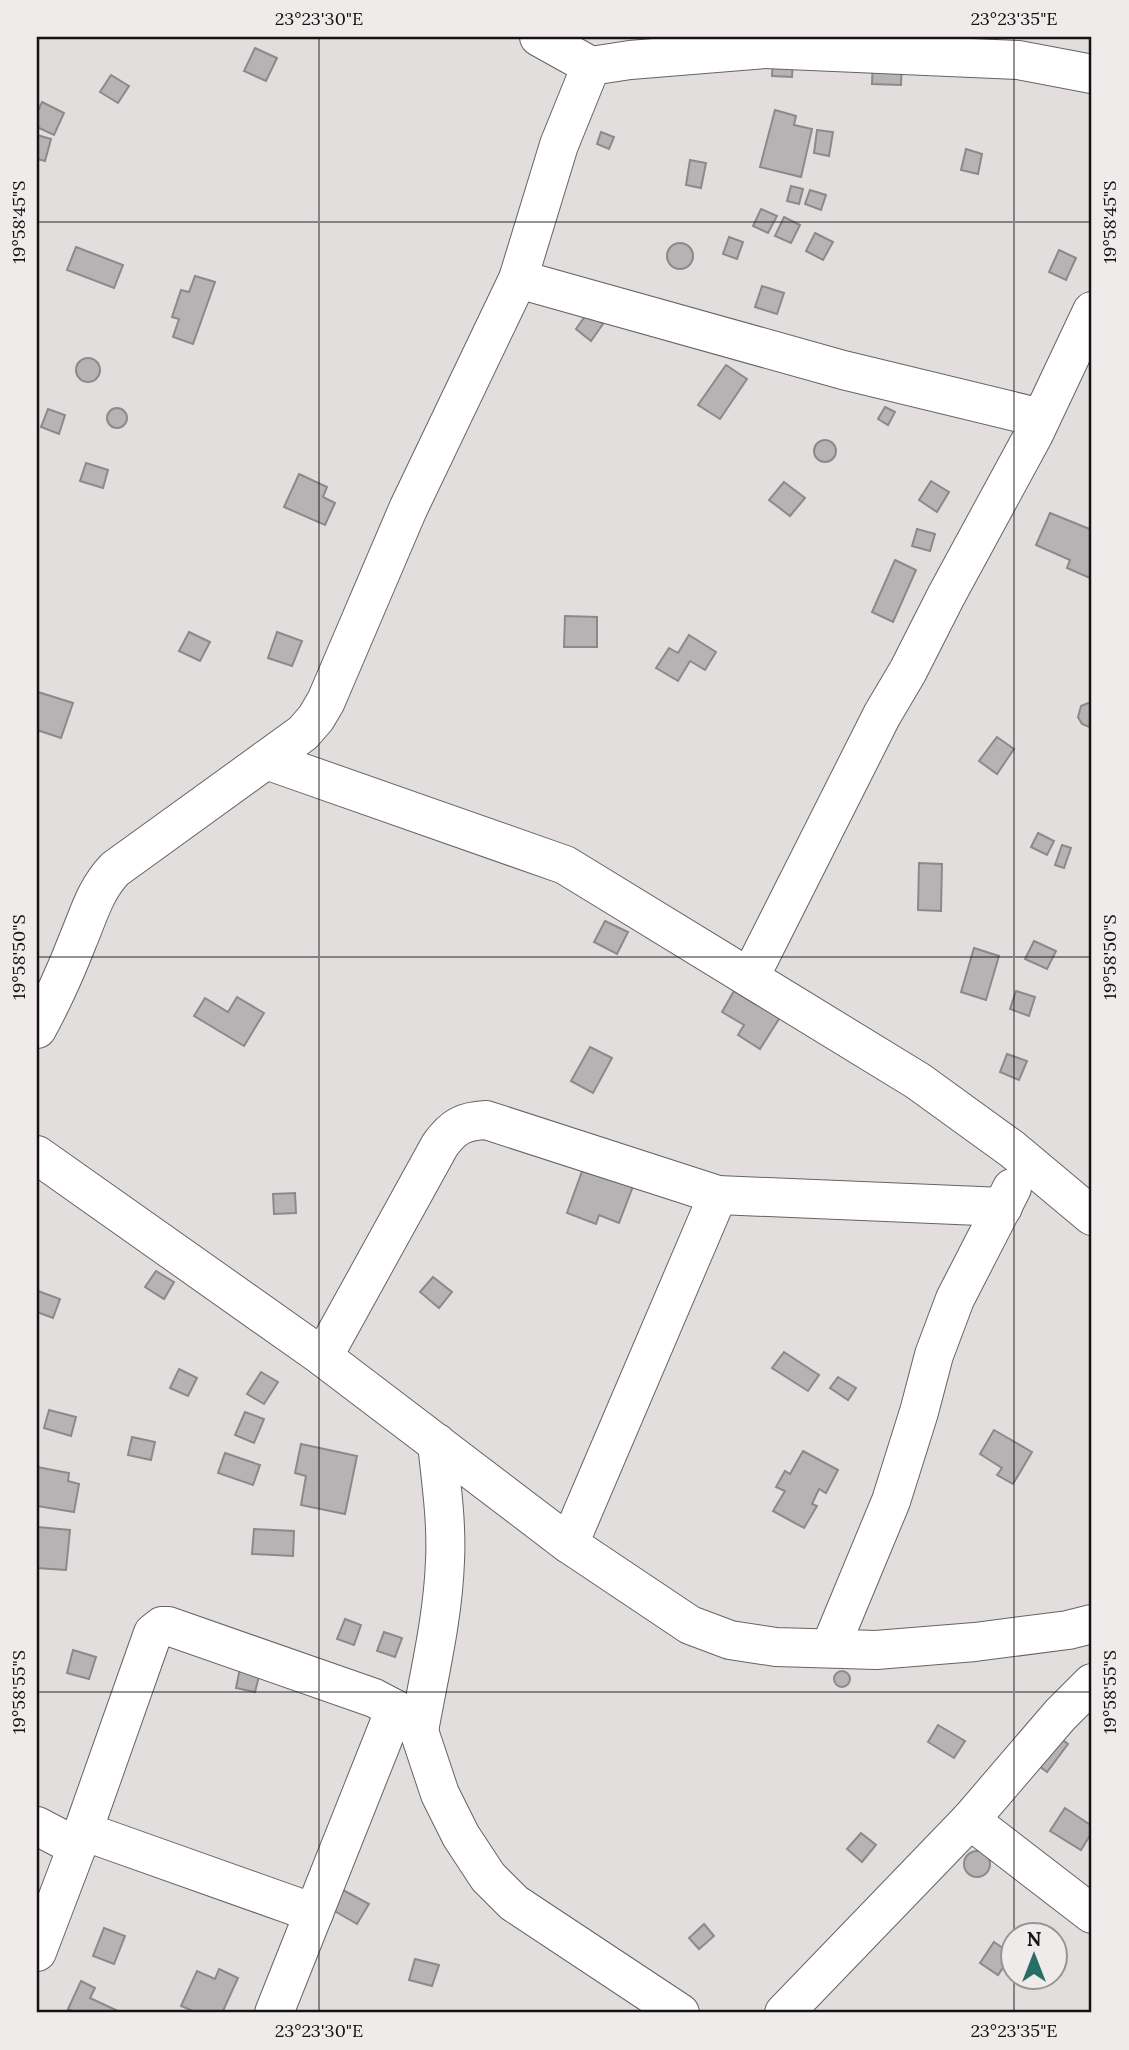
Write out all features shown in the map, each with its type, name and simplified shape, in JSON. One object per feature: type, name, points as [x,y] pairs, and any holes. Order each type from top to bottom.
[{"type":"street","points":[[539,37],[591,66],[766,43],[1018,60],[1092,74]]},
{"type":"street","points":[[37,1029],[55,996],[103,882],[115,869],[303,733],[326,701],[408,509],[518,279],[559,145],[591,66]]},
{"type":"street","points":[[518,279],[843,370],[1041,418]]},
{"type":"street","points":[[750,977],[882,715],[908,671],[1041,418],[1092,312]]},
{"type":"street","points":[[266,760],[565,865],[918,1081],[1026,1162],[1092,1216]]},
{"type":"street","points":[[323,1357],[440,1145],[450,1132],[469,1120],[486,1120],[718,1195],[1003,1207]]},
{"type":"street","points":[[37,1155],[323,1357],[569,1544],[690,1625],[730,1640],[776,1647],[876,1650],[975,1642],[1068,1630],[1092,1624]]},
{"type":"street","points":[[830,1648],[891,1501],[934,1355],[955,1299],[1026,1162]]},
{"type":"street","points":[[569,1544],[718,1195]]},
{"type":"street","points":[[274,2013],[314,1913],[407,1720],[441,1609],[445,1561],[444,1505],[437,1443]]},
{"type":"street","points":[[37,1952],[153,1633],[162,1626],[173,1627],[362,1693],[407,1720],[461,1836],[488,1877],[514,1903],[680,2013]]},
{"type":"street","points":[[784,2013],[970,1820],[1060,1715],[1092,1683]]},
{"type":"street","points":[[970,1820],[1092,1914]]},
{"type":"street","points":[[37,1826],[314,1913]]},
{"type":"building","points":[[255,48],[277,58],[266,81],[244,71]]},
{"type":"building","points":[[773,59],[793,60],[792,77],[772,76]]},
{"type":"building","points":[[873,61],[902,63],[901,85],[872,84]]},
{"type":"building","points":[[111,75],[129,86],[118,103],[100,92]]},
{"type":"building","points":[[42,102],[64,113],[54,135],[37,127],[37,113]]},
{"type":"building","points":[[775,110],[796,116],[794,125],[812,129],[801,177],[760,167]]},
{"type":"building","points":[[817,130],[833,132],[829,156],[814,153]]},
{"type":"building","points":[[601,132],[614,137],[609,149],[597,144]]},
{"type":"building","points":[[37,135],[51,139],[45,161],[37,159]]},
{"type":"building","points":[[966,149],[982,154],[978,174],[961,170]]},
{"type":"building","points":[[690,160],[706,163],[701,188],[686,185]]},
{"type":"building","points":[[791,186],[803,189],[799,204],[787,201]]},
{"type":"building","points":[[810,190],[826,195],[821,210],[805,204]]},
{"type":"building","points":[[761,209],[777,216],[768,233],[753,226]]},
{"type":"building","points":[[784,217],[800,225],[791,243],[775,236]]},
{"type":"building","points":[[815,233],[833,242],[823,260],[806,251]]},
{"type":"building","points":[[729,237],[743,242],[737,259],[723,254]]},
{"type":"building","points":[[680,243],[689,247],[693,256],[689,265],[680,269],[671,265],[667,256],[671,247]]},
{"type":"building","points":[[76,247],[123,265],[114,288],[67,270]]},
{"type":"building","points":[[1059,250],[1076,258],[1066,280],[1049,272]]},
{"type":"building","points":[[195,276],[215,282],[193,344],[173,337],[179,319],[172,317],[181,290],[189,292]]},
{"type":"building","points":[[762,286],[784,293],[777,314],[755,307]]},
{"type":"building","points":[[588,312],[603,324],[591,341],[576,329]]},
{"type":"building","points":[[88,358],[99,365],[100,370],[93,381],[88,382],[77,375],[76,370],[83,359]]},
{"type":"building","points":[[726,365],[747,379],[720,419],[698,405]]},
{"type":"building","points":[[885,407],[895,412],[888,425],[878,419]]},
{"type":"building","points":[[117,408],[124,411],[127,418],[124,425],[117,428],[110,425],[107,418],[110,411]]},
{"type":"building","points":[[48,409],[65,415],[59,434],[41,427]]},
{"type":"building","points":[[825,440],[833,443],[836,451],[833,459],[825,462],[817,459],[814,451],[817,443]]},
{"type":"building","points":[[86,463],[108,470],[103,488],[80,481]]},
{"type":"building","points":[[299,474],[327,487],[323,497],[335,503],[325,525],[284,507]]},
{"type":"building","points":[[931,481],[949,492],[937,512],[919,500]]},
{"type":"building","points":[[784,482],[805,498],[790,516],[769,500]]},
{"type":"building","points":[[1050,513],[1092,530],[1092,579],[1067,568],[1070,560],[1036,545]]},
{"type":"building","points":[[917,529],[935,534],[930,551],[912,546]]},
{"type":"building","points":[[895,560],[916,570],[893,622],[872,612]]},
{"type":"building","points":[[565,616],[597,617],[597,647],[564,647]]},
{"type":"building","points":[[189,632],[210,642],[200,661],[179,651]]},
{"type":"building","points":[[277,632],[302,641],[292,666],[268,658]]},
{"type":"building","points":[[689,635],[716,652],[705,670],[690,661],[678,681],[656,668],[669,648],[678,653]]},
{"type":"building","points":[[38,692],[73,703],[61,738],[37,730]]},
{"type":"building","points":[[1092,703],[1092,728],[1082,724],[1078,717],[1081,706]]},
{"type":"building","points":[[997,737],[1014,749],[997,774],[979,761]]},
{"type":"building","points":[[1038,833],[1054,841],[1047,855],[1031,847]]},
{"type":"building","points":[[1062,845],[1071,848],[1064,868],[1055,865]]},
{"type":"building","points":[[919,863],[942,864],[941,911],[918,910]]},
{"type":"building","points":[[605,921],[628,932],[617,954],[594,942]]},
{"type":"building","points":[[1034,941],[1056,951],[1047,969],[1025,959]]},
{"type":"building","points":[[974,948],[999,956],[986,1000],[961,992]]},
{"type":"building","points":[[734,991],[755,1004],[759,996],[784,1011],[760,1049],[738,1035],[744,1025],[722,1012]]},
{"type":"building","points":[[1016,991],[1035,997],[1029,1016],[1010,1009]]},
{"type":"building","points":[[237,997],[264,1013],[244,1046],[194,1016],[205,998],[228,1012]]},
{"type":"building","points":[[590,1047],[612,1058],[593,1093],[571,1081]]},
{"type":"building","points":[[1007,1054],[1027,1061],[1019,1080],[1000,1072]]},
{"type":"building","points":[[585,1163],[635,1181],[619,1223],[599,1215],[596,1224],[567,1213]]},
{"type":"building","points":[[295,1193],[296,1213],[274,1214],[273,1194]]},
{"type":"building","points":[[156,1271],[174,1282],[164,1299],[145,1287]]},
{"type":"building","points":[[433,1277],[452,1292],[439,1308],[420,1292]]},
{"type":"building","points":[[38,1291],[60,1299],[53,1318],[37,1312]]},
{"type":"building","points":[[784,1352],[819,1375],[808,1391],[772,1368]]},
{"type":"building","points":[[179,1369],[197,1378],[188,1396],[170,1388]]},
{"type":"building","points":[[261,1372],[278,1382],[264,1404],[247,1394]]},
{"type":"building","points":[[838,1377],[856,1388],[848,1400],[830,1388]]},
{"type":"building","points":[[49,1410],[76,1417],[71,1436],[44,1428]]},
{"type":"building","points":[[245,1412],[264,1419],[254,1443],[235,1435]]},
{"type":"building","points":[[994,1430],[1032,1452],[1013,1484],[997,1475],[1002,1468],[980,1454]]},
{"type":"building","points":[[132,1437],[155,1442],[151,1460],[128,1455]]},
{"type":"building","points":[[301,1444],[357,1456],[345,1514],[301,1505],[306,1476],[295,1473]]},
{"type":"building","points":[[803,1451],[838,1470],[826,1493],[819,1489],[812,1504],[817,1506],[804,1528],[773,1511],[785,1491],[776,1487],[785,1471],[790,1474]]},
{"type":"building","points":[[225,1453],[260,1465],[253,1485],[218,1473]]},
{"type":"building","points":[[37,1467],[69,1473],[68,1481],[79,1484],[74,1512],[37,1506]]},
{"type":"building","points":[[37,1527],[70,1530],[66,1570],[37,1568]]},
{"type":"building","points":[[254,1529],[294,1531],[293,1556],[252,1554]]},
{"type":"building","points":[[345,1619],[361,1625],[354,1645],[337,1639]]},
{"type":"building","points":[[384,1632],[402,1638],[395,1657],[377,1651]]},
{"type":"building","points":[[73,1650],[96,1657],[89,1679],[67,1673]]},
{"type":"building","points":[[240,1668],[260,1672],[255,1692],[236,1688]]},
{"type":"building","points":[[842,1671],[848,1673],[848,1685],[842,1687],[836,1685],[834,1679],[836,1673]]},
{"type":"building","points":[[938,1725],[965,1741],[954,1758],[928,1742]]},
{"type":"building","points":[[1049,1730],[1068,1744],[1047,1772],[1029,1758]]},
{"type":"building","points":[[1065,1808],[1092,1826],[1092,1832],[1081,1850],[1050,1831]]},
{"type":"building","points":[[861,1833],[876,1845],[862,1862],[847,1849]]},
{"type":"building","points":[[977,1851],[986,1855],[990,1864],[986,1873],[977,1877],[968,1873],[964,1864],[968,1855]]},
{"type":"building","points":[[343,1890],[369,1904],[357,1924],[331,1909]]},
{"type":"building","points":[[704,1924],[714,1936],[699,1949],[689,1938]]},
{"type":"building","points":[[104,1928],[125,1936],[114,1964],[93,1956]]},
{"type":"building","points":[[994,1942],[1000,1946],[998,1975],[980,1963]]},
{"type":"building","points":[[415,1959],[439,1965],[432,1986],[409,1980]]},
{"type":"building","points":[[219,1969],[238,1978],[222,2013],[198,2013],[181,2006],[197,1971],[215,1979]]},
{"type":"building","points":[[81,1981],[95,1988],[90,1998],[118,2011],[117,2013],[76,2013],[68,2009]]}]
